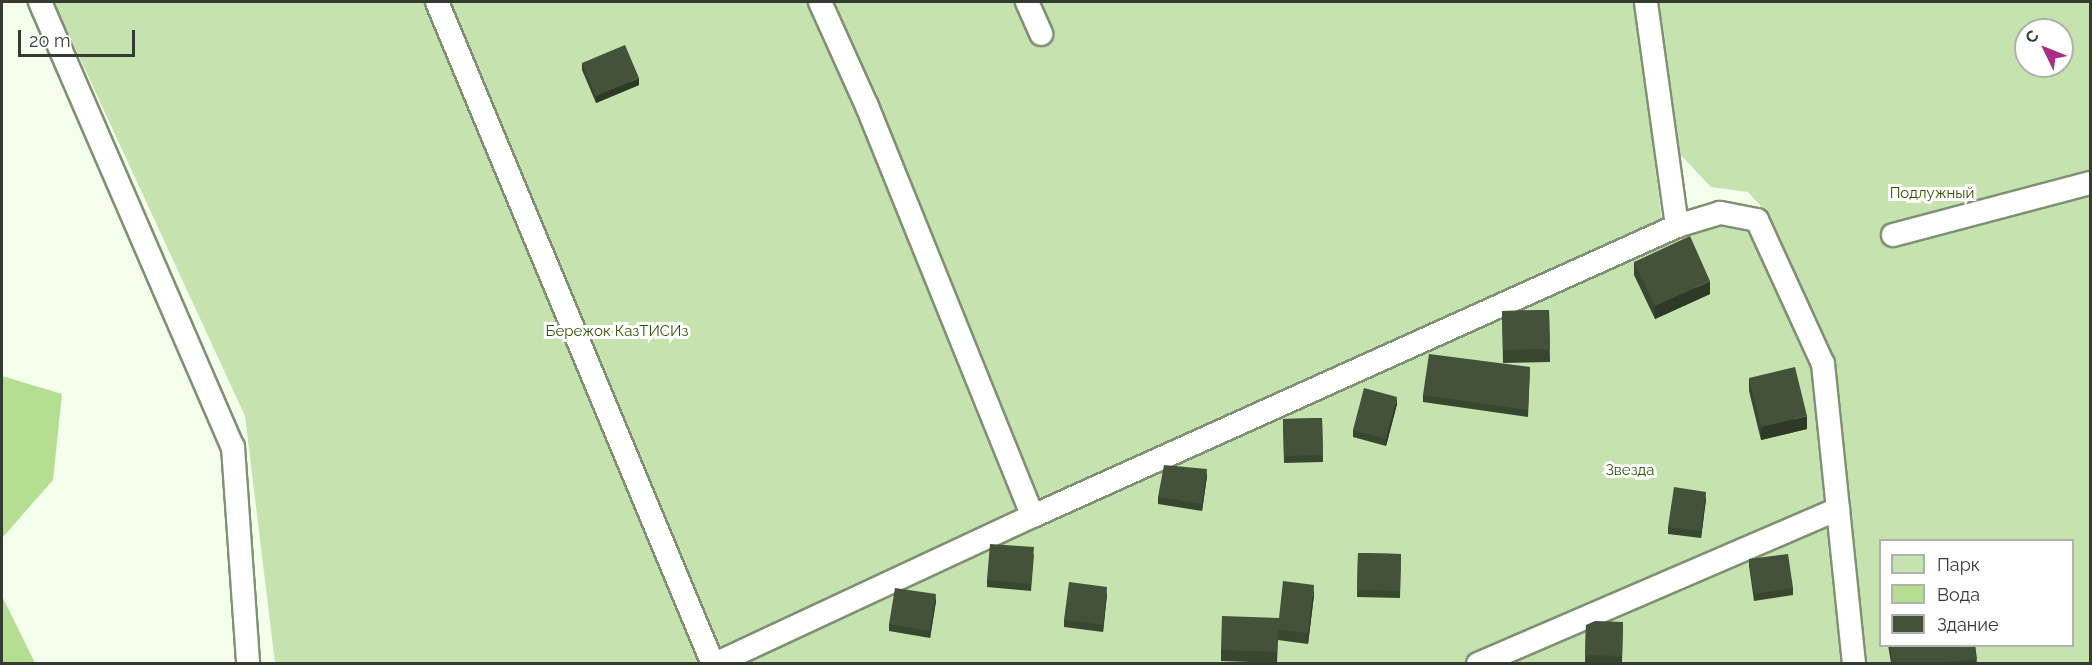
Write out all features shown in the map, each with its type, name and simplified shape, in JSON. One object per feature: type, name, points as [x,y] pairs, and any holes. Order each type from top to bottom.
[{"type":"lane","points":[[40,2],[233,447],[248,663]]},
{"type":"lane","points":[[437,2],[714,663],[1033,516],[1677,226],[1720,213],[1757,220],[1823,364],[1854,663]]},
{"type":"lane","points":[[820,2],[867,106],[1033,516]]},
{"type":"lane","points":[[1027,2],[1041,34]]},
{"type":"lane","points":[[1646,2],[1677,226]]},
{"type":"lane","points":[[1893,235],[2091,183]]},
{"type":"lane","points":[[1478,663],[1838,509]]},
{"type":"green space","name":"Бережок КазТИСИз","points":[[54,2],[1635,2],[1662,222],[1011,516],[697,663],[275,663],[245,416]]},
{"type":"green space","name":"Подлужный","points":[[1654,2],[2090,2],[2090,663],[1863,663],[1832,358],[1766,212],[1748,192],[1711,187],[1675,149]]},
{"type":"green space","name":"Звезда","points":[[1721,224],[1746,229],[1814,371],[1845,663],[738,664],[986,547],[1692,232]]},
{"type":"water","points":[[2,376],[62,394],[53,480],[2,538]]},
{"type":"water","points":[[2,596],[35,663],[2,663]]},
{"type":"building","points":[[625,45],[639,78],[596,96],[582,63]]},
{"type":"building","points":[[1690,236],[1710,281],[1655,306],[1634,262]]},
{"type":"building","points":[[1549,310],[1550,349],[1503,350],[1502,311]]},
{"type":"building","points":[[1429,354],[1530,367],[1528,410],[1423,395]]},
{"type":"building","points":[[1795,367],[1807,416],[1761,427],[1749,378]]},
{"type":"building","points":[[1364,388],[1397,397],[1386,439],[1353,430]]},
{"type":"building","points":[[1322,418],[1323,455],[1284,456],[1283,419]]},
{"type":"building","points":[[1164,465],[1207,469],[1202,504],[1158,497]]},
{"type":"building","points":[[1674,487],[1706,492],[1701,531],[1668,527]]},
{"type":"building","points":[[990,544],[1034,547],[1031,584],[987,580]]},
{"type":"building","points":[[1358,553],[1401,554],[1400,591],[1357,590]]},
{"type":"building","points":[[1788,554],[1793,588],[1754,594],[1749,559]]},
{"type":"building","points":[[1283,581],[1314,585],[1308,633],[1278,630],[1277,652],[1221,650],[1222,616],[1279,618]]},
{"type":"building","points":[[1069,582],[1107,587],[1103,625],[1064,620]]},
{"type":"building","points":[[895,588],[936,594],[930,631],[889,624]]},
{"type":"building","points":[[1595,621],[1623,622],[1622,656],[1585,655],[1586,625]]},
{"type":"building","points":[[1890,647],[1975,647],[1977,659],[1941,663],[1893,663]]}]
